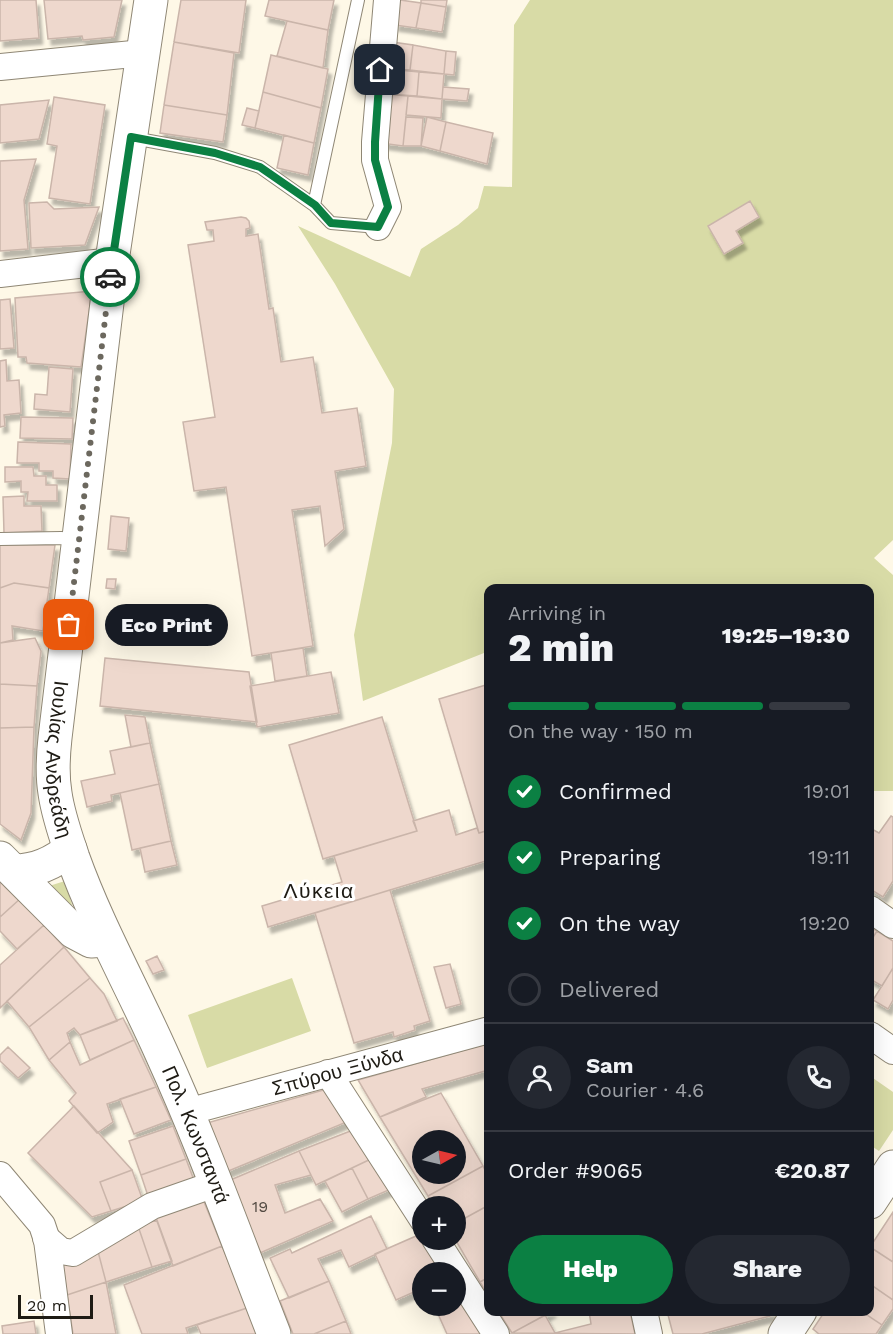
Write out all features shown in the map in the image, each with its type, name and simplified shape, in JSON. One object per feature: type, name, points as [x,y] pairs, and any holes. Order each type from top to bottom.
[{"type":"main road","name":"Ιουλίας Ανδρεάδη","points":[[106,940],[70,849],[54,792],[53,759],[112,261],[151,0]]},
{"type":"main road","points":[[7,865],[35,869],[59,858],[70,849]]},
{"type":"main road","points":[[7,865],[74,932],[92,941],[106,940]]},
{"type":"main road","name":"Πολ. Κωνσταντά","points":[[106,940],[161,1051],[274,1334]]},
{"type":"main road","points":[[874,1196],[893,1167]]},
{"type":"main road","points":[[785,1334],[797,1316]]},
{"type":"street","points":[[378,227],[388,207],[375,160],[387,0]]},
{"type":"street","points":[[0,67],[143,52]]},
{"type":"street","points":[[0,274],[112,261]]},
{"type":"street","points":[[874,912],[893,925]]},
{"type":"street","name":"Σπύρου Ξύνδα","points":[[187,1112],[484,1031]]},
{"type":"street","points":[[874,1038],[893,1051]]},
{"type":"street","points":[[328,1073],[412,1203]]},
{"type":"street","points":[[0,1175],[42,1225],[46,1238],[59,1334]]},
{"type":"street","points":[[46,1238],[61,1251],[73,1253],[152,1206],[215,1184]]},
{"type":"street","points":[[442,1250],[484,1315]]},
{"type":"street","points":[[484,1316],[496,1334]]},
{"type":"street","points":[[645,1316],[649,1334]]},
{"type":"lane","points":[[315,205],[358,0]]},
{"type":"lane","points":[[131,137],[215,153],[260,167],[315,205],[331,223],[378,227]]},
{"type":"lane","points":[[0,539],[79,540]]},
{"type":"green space","points":[[530,0],[893,0],[893,540],[874,558],[893,575],[893,791],[874,791],[874,584],[484,584],[484,653],[363,701],[354,635],[392,443],[394,389],[335,284],[298,226],[410,277],[421,249],[458,225],[478,208],[484,186],[512,187],[514,25]]},
{"type":"green space","points":[[65,881],[77,922],[49,886]]},
{"type":"green space","points":[[292,978],[311,1031],[207,1068],[188,1015]]},
{"type":"green space","points":[[874,1079],[893,1092],[893,1130],[879,1151],[874,1148]]},
{"type":"building","points":[[0,0],[36,0],[39,38],[0,41]]},
{"type":"building","points":[[44,0],[122,0],[114,37],[83,40],[82,36],[48,39]]},
{"type":"building","points":[[181,0],[246,0],[239,53],[174,42]]},
{"type":"building","points":[[269,0],[334,0],[328,30],[265,16]]},
{"type":"building","points":[[400,0],[421,3],[416,28],[395,25]]},
{"type":"building","points":[[421,0],[447,0],[446,7],[421,3]]},
{"type":"building","points":[[421,3],[446,7],[442,32],[416,28]]},
{"type":"building","points":[[287,21],[328,30],[323,68],[277,56]]},
{"type":"building","points":[[174,42],[234,53],[227,115],[164,105]]},
{"type":"building","points":[[392,42],[413,45],[410,70],[389,69]]},
{"type":"building","points":[[413,45],[446,51],[444,74],[410,70]]},
{"type":"building","points":[[446,51],[456,52],[454,75],[444,74]]},
{"type":"building","points":[[271,55],[328,69],[321,108],[263,92]]},
{"type":"building","points":[[389,69],[419,72],[417,96],[386,94]]},
{"type":"building","points":[[419,72],[444,74],[442,99],[417,96]]},
{"type":"building","points":[[443,87],[469,89],[467,101],[442,99]]},
{"type":"building","points":[[263,92],[321,108],[314,143],[255,128]]},
{"type":"building","points":[[386,94],[408,96],[403,146],[381,143]]},
{"type":"building","points":[[408,96],[442,99],[441,118],[406,115]]},
{"type":"building","points":[[54,97],[105,105],[90,204],[49,198],[57,146],[47,144]]},
{"type":"building","points":[[49,100],[39,139],[0,143],[0,105]]},
{"type":"building","points":[[164,105],[227,115],[223,142],[160,133]]},
{"type":"building","points":[[247,108],[259,111],[255,128],[242,125]]},
{"type":"building","points":[[406,117],[423,118],[421,146],[403,146]]},
{"type":"building","points":[[427,117],[446,122],[440,151],[421,146]]},
{"type":"building","points":[[446,122],[493,133],[487,164],[440,151]]},
{"type":"building","points":[[284,135],[314,143],[308,175],[277,168]]},
{"type":"building","points":[[36,159],[24,200],[28,249],[0,251],[0,161]]},
{"type":"building","points":[[750,201],[759,217],[736,231],[743,243],[724,254],[708,226]]},
{"type":"building","points":[[47,202],[54,209],[99,207],[85,245],[31,248],[29,203]]},
{"type":"building","points":[[241,217],[249,221],[250,228],[246,229],[246,236],[258,234],[269,309],[273,308],[281,362],[313,357],[322,413],[357,408],[366,466],[335,471],[344,529],[325,546],[320,506],[292,510],[313,646],[252,656],[226,487],[194,491],[183,422],[215,417],[188,245],[214,241],[213,230],[207,230],[205,222]]},
{"type":"building","points":[[92,291],[81,367],[27,363],[26,357],[18,357],[15,298]]},
{"type":"building","points":[[10,299],[14,348],[0,349],[0,300]]},
{"type":"building","points":[[6,360],[7,381],[19,380],[21,413],[4,415],[5,426],[0,427],[0,361]]},
{"type":"building","points":[[49,367],[73,369],[70,412],[34,409],[35,394],[47,395]]},
{"type":"building","points":[[21,417],[73,418],[72,439],[20,438]]},
{"type":"building","points":[[18,442],[71,444],[70,479],[53,478],[53,471],[39,471],[39,463],[17,463]]},
{"type":"building","points":[[5,467],[33,467],[34,476],[46,476],[46,485],[57,485],[57,501],[27,501],[28,492],[21,492],[21,481],[5,482]]},
{"type":"building","points":[[24,496],[24,506],[41,506],[42,531],[4,533],[3,497]]},
{"type":"building","points":[[111,516],[129,518],[126,551],[108,549]]},
{"type":"building","points":[[0,545],[55,545],[49,588],[14,583],[0,588]]},
{"type":"building","points":[[107,579],[116,579],[115,589],[106,588]]},
{"type":"building","points":[[14,583],[49,588],[43,631],[12,626],[13,640],[0,643],[0,588]]},
{"type":"building","points":[[35,638],[41,651],[37,686],[0,684],[0,643]]},
{"type":"building","points":[[303,648],[307,676],[275,681],[271,653]]},
{"type":"building","points":[[105,658],[249,672],[257,722],[100,706]]},
{"type":"building","points":[[331,672],[339,713],[257,727],[250,686]]},
{"type":"building","points":[[0,684],[37,686],[34,727],[0,728]]},
{"type":"building","points":[[484,686],[484,832],[479,833],[439,699]]},
{"type":"building","points":[[125,715],[145,717],[150,743],[131,747]]},
{"type":"building","points":[[382,717],[417,831],[323,859],[289,745]]},
{"type":"building","points":[[34,727],[31,813],[21,840],[0,824],[0,728]]},
{"type":"building","points":[[150,743],[159,784],[111,795],[112,801],[87,807],[81,781],[115,774],[110,751]]},
{"type":"building","points":[[159,784],[171,841],[132,850],[120,793]]},
{"type":"building","points":[[449,810],[456,835],[477,828],[479,833],[484,832],[484,862],[268,927],[262,906],[342,882],[334,856],[417,831],[413,821]]},
{"type":"building","points":[[891,816],[893,817],[893,881],[883,897],[874,891],[874,830],[879,833]]},
{"type":"building","points":[[171,841],[177,865],[145,872],[140,848]]},
{"type":"building","points":[[0,875],[21,898],[0,917]]},
{"type":"building","points":[[390,890],[430,1021],[414,1026],[415,1030],[394,1037],[393,1032],[354,1043],[315,913]]},
{"type":"building","points":[[21,898],[44,925],[17,949],[0,931],[0,917]]},
{"type":"building","points":[[44,925],[64,947],[0,1008],[0,965]]},
{"type":"building","points":[[877,931],[893,941],[893,968],[882,986],[874,981],[874,936]]},
{"type":"building","points":[[64,947],[90,978],[29,1027],[7,1001]]},
{"type":"building","points":[[157,956],[164,970],[153,974],[146,961]]},
{"type":"building","points":[[450,964],[461,1004],[446,1008],[434,967]]},
{"type":"building","points":[[893,968],[893,1000],[888,1009],[874,998]]},
{"type":"building","points":[[90,978],[104,994],[117,1021],[80,1035],[74,1028],[67,1033],[70,1042],[49,1060],[29,1027]]},
{"type":"building","points":[[123,1018],[134,1040],[90,1060],[80,1035]]},
{"type":"building","points":[[134,1040],[156,1087],[107,1104],[113,1122],[97,1133],[69,1101],[76,1093],[49,1060],[70,1042],[80,1065]]},
{"type":"building","points":[[484,1044],[484,1071],[422,1089],[426,1097],[380,1117],[358,1080]]},
{"type":"building","points":[[8,1047],[30,1068],[18,1078],[0,1061],[0,1055]]},
{"type":"building","points":[[156,1087],[171,1120],[134,1134],[120,1099]]},
{"type":"building","points":[[327,1089],[349,1121],[226,1172],[207,1123]]},
{"type":"building","points":[[441,1093],[462,1130],[412,1130],[412,1170],[380,1117]]},
{"type":"building","points":[[74,1106],[132,1170],[100,1182],[111,1211],[92,1217],[28,1153]]},
{"type":"building","points":[[173,1126],[186,1159],[141,1175],[129,1141]]},
{"type":"building","points":[[353,1130],[373,1158],[316,1185],[299,1151]]},
{"type":"building","points":[[466,1136],[483,1166],[466,1175]]},
{"type":"building","points":[[299,1151],[311,1175],[275,1185],[285,1213],[320,1199],[333,1221],[260,1253],[228,1181]]},
{"type":"building","points":[[373,1158],[391,1189],[368,1199],[352,1168]]},
{"type":"building","points":[[186,1159],[195,1183],[149,1199],[141,1175]]},
{"type":"building","points":[[483,1166],[484,1208],[466,1218],[466,1196],[428,1196],[450,1184],[466,1184],[466,1175]]},
{"type":"building","points":[[352,1168],[368,1199],[342,1212],[325,1181]]},
{"type":"building","points":[[132,1170],[143,1201],[111,1211],[100,1182]]},
{"type":"building","points":[[421,1184],[450,1184],[428,1196]]},
{"type":"building","points":[[200,1192],[222,1246],[173,1266],[153,1210]]},
{"type":"building","points":[[484,1208],[484,1280],[480,1282],[461,1250],[466,1250],[466,1218]]},
{"type":"building","points":[[893,1212],[893,1262],[874,1250],[874,1241]]},
{"type":"building","points":[[371,1216],[387,1249],[349,1267],[341,1250],[318,1259],[329,1281],[289,1298],[270,1258],[290,1249],[292,1253]]},
{"type":"building","points":[[157,1220],[172,1261],[152,1267],[138,1226]]},
{"type":"building","points":[[138,1226],[152,1267],[106,1282],[95,1240]]},
{"type":"building","points":[[412,1238],[412,1250],[431,1250],[439,1262],[412,1262],[412,1293],[396,1300],[375,1254]]},
{"type":"building","points":[[95,1240],[106,1282],[67,1295],[61,1251]]},
{"type":"building","points":[[222,1246],[247,1308],[186,1328],[188,1334],[142,1334],[124,1285]]},
{"type":"building","points":[[874,1250],[893,1262],[893,1300],[874,1287]]},
{"type":"building","points":[[329,1281],[346,1321],[314,1334],[293,1334],[280,1301]]},
{"type":"building","points":[[106,1282],[116,1334],[73,1334],[67,1295]]},
{"type":"building","points":[[874,1287],[893,1300],[893,1309],[882,1325],[868,1316],[874,1316]]},
{"type":"building","points":[[466,1304],[485,1334],[447,1334],[439,1316],[466,1316]]},
{"type":"building","points":[[247,1308],[258,1334],[201,1334],[197,1325]]},
{"type":"building","points":[[501,1316],[544,1316],[512,1333]]},
{"type":"building","points":[[543,1316],[546,1316],[555,1333],[591,1324],[590,1316],[631,1316],[635,1334],[512,1333]]},
{"type":"building","points":[[668,1316],[770,1316],[702,1334],[673,1334]]},
{"type":"building","points":[[822,1316],[868,1316],[882,1325],[876,1334],[819,1334],[813,1329]]},
{"type":"building","points":[[34,1321],[36,1334],[3,1334],[2,1326]]},
{"type":"building","points":[[346,1321],[351,1334],[314,1334]]},
{"type":"way so far","points":[[69,625],[110,277]]},
{"type":"place","name":"Eco Print","points":[[69,625]]},
{"type":"district","name":"Λύκεια","points":[[319,891]]},
{"type":"route","points":[[110,277],[131,137],[215,153],[260,167],[315,205],[331,223],[378,227],[388,207],[375,160],[380,70]]}]
